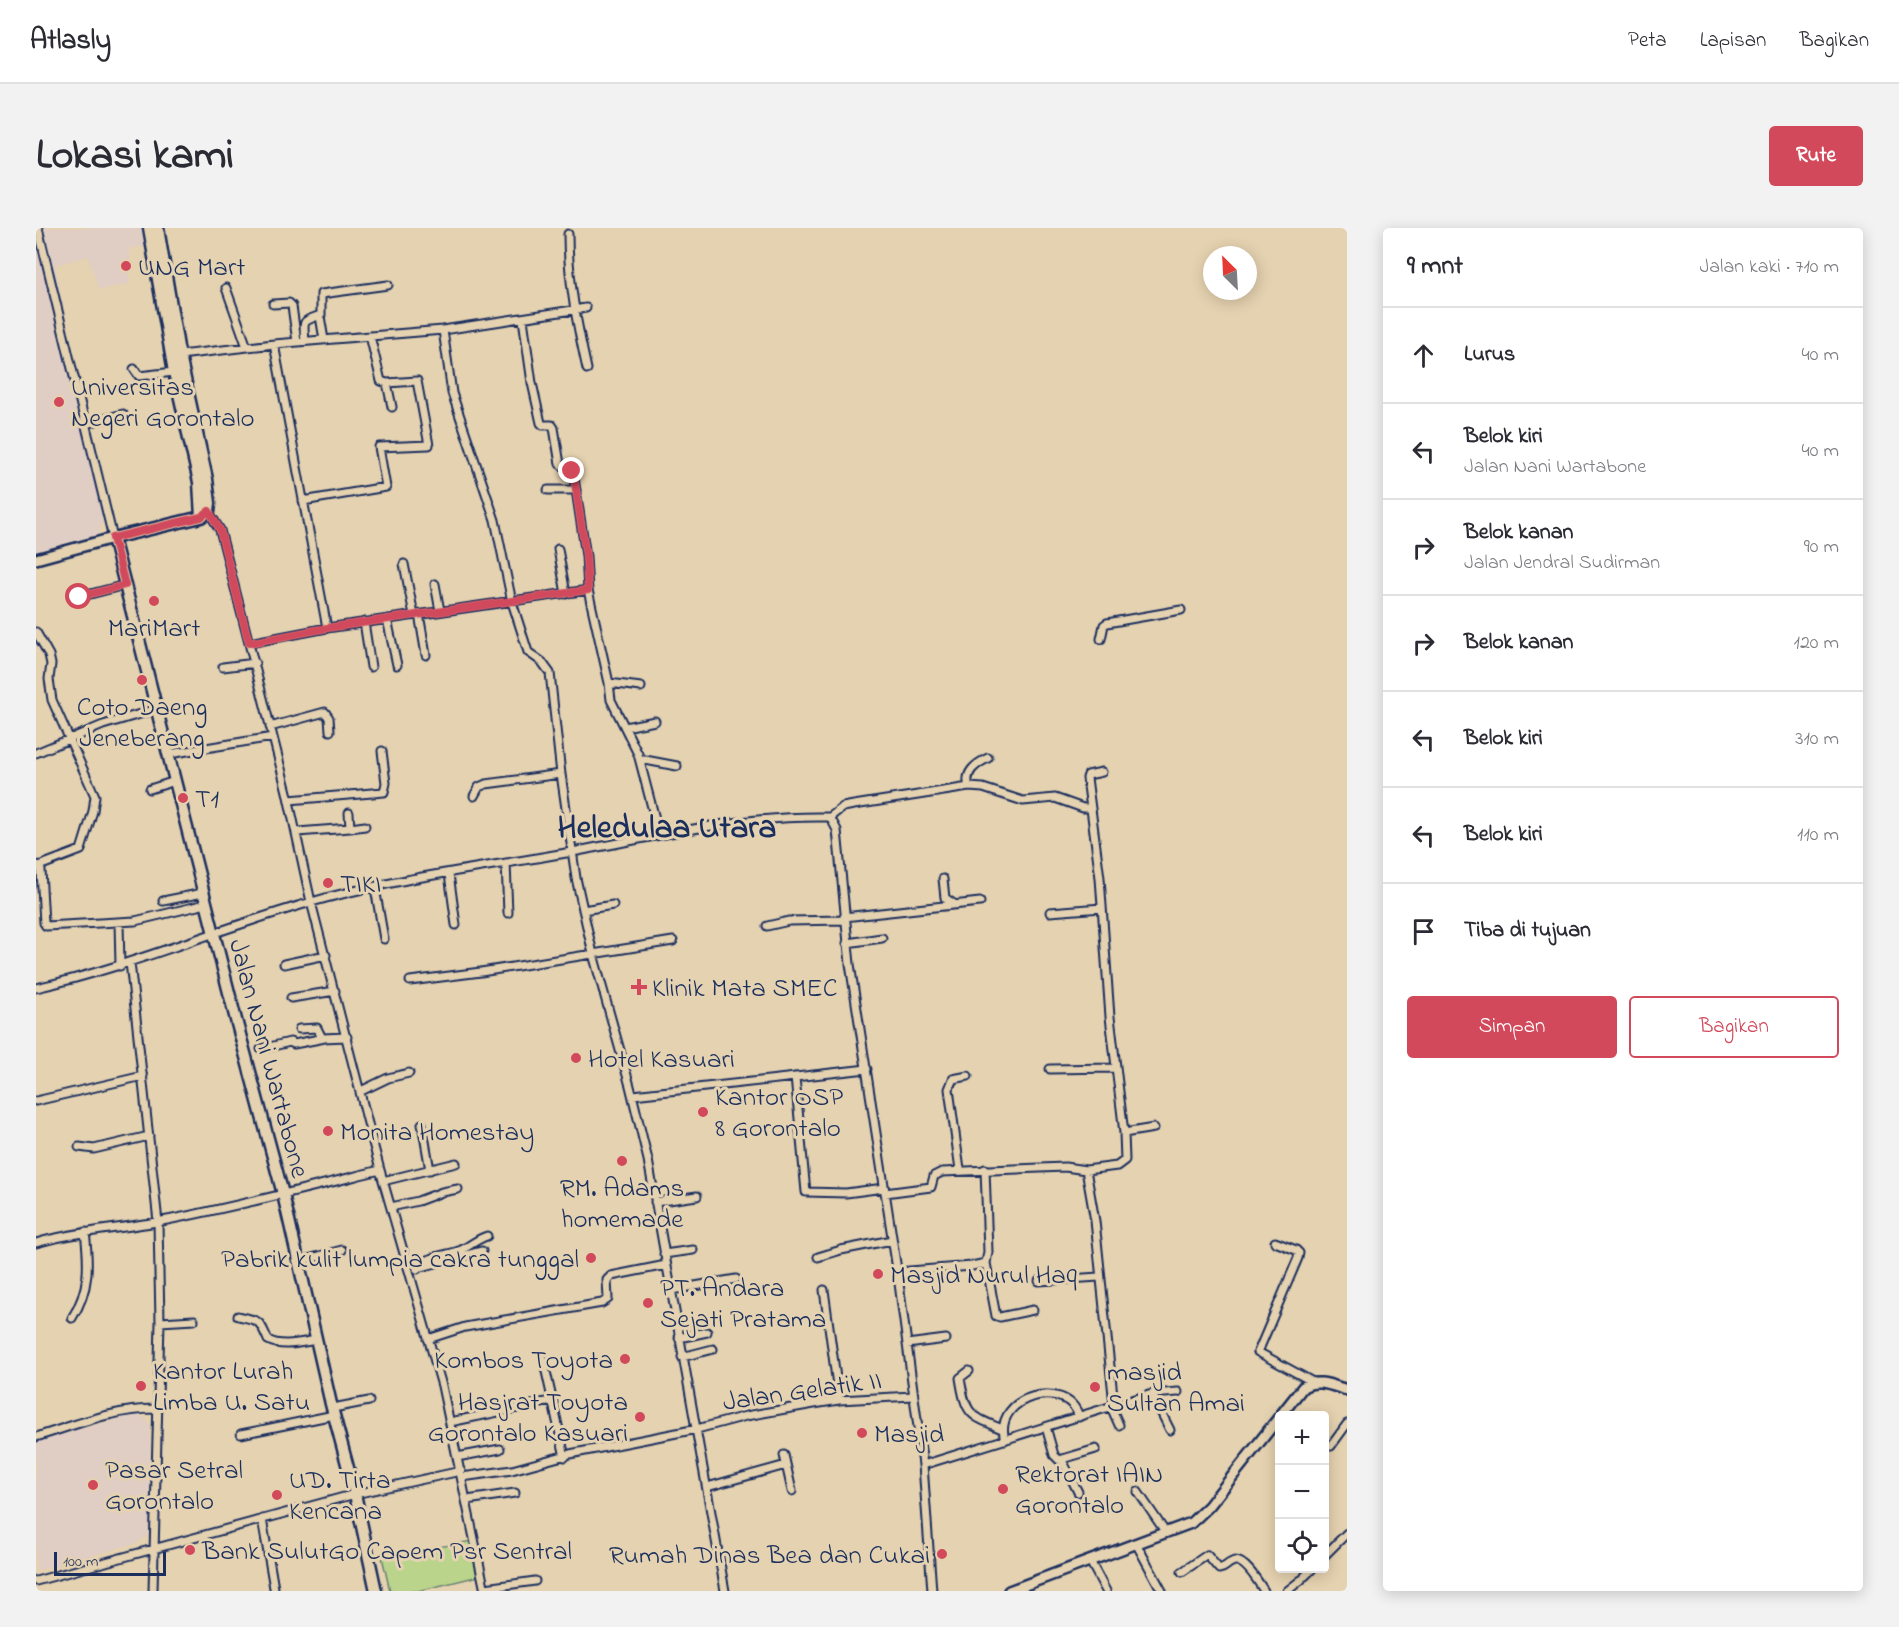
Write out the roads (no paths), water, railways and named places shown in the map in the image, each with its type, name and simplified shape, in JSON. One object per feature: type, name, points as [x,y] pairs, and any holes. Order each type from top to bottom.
[{"type":"main road","points":[[113,538],[204,511],[210,503],[207,480],[149,228]]},
{"type":"main road","points":[[158,228],[176,350],[174,372],[204,511]]},
{"type":"main road","name":"Jalan Nani Wartabone","points":[[113,538],[282,1194],[333,1412],[355,1494],[376,1591]]},
{"type":"street","points":[[36,559],[113,538],[38,228]]},
{"type":"street","points":[[568,234],[568,268],[586,369]]},
{"type":"street","points":[[324,340],[320,316],[320,297],[323,293],[388,285]]},
{"type":"street","points":[[226,288],[247,347]]},
{"type":"street","points":[[273,304],[289,303],[292,306],[297,342]]},
{"type":"street","points":[[176,350],[247,347],[443,330],[586,308]]},
{"type":"street","points":[[305,341],[303,327],[305,321],[310,317],[320,316]]},
{"type":"street","points":[[523,319],[532,383],[542,423],[552,425],[554,428],[560,464],[573,473],[586,556],[588,590],[611,700],[640,759],[659,834]]},
{"type":"street","points":[[443,330],[452,393],[495,520],[512,602],[528,652],[547,667],[550,673],[561,774],[583,910],[633,1095],[655,1202],[725,1591]]},
{"type":"street","points":[[303,501],[383,488],[387,484],[379,447],[428,446],[417,381],[387,383],[381,381],[370,336]]},
{"type":"street","points":[[274,344],[327,628]]},
{"type":"street","points":[[134,369],[139,376],[174,372]]},
{"type":"street","points":[[387,383],[392,407]]},
{"type":"street","points":[[85,424],[123,414]]},
{"type":"street","points":[[548,490],[576,490]]},
{"type":"street","points":[[204,511],[220,530],[255,663],[297,832],[311,902],[380,1170],[413,1270],[450,1422],[485,1590],[535,1581]]},
{"type":"street","points":[[558,549],[566,594]]},
{"type":"street","points":[[404,564],[426,655]]},
{"type":"street","points":[[435,584],[440,611]]},
{"type":"street","points":[[79,597],[125,585]]},
{"type":"street","points":[[249,643],[364,622],[588,590]]},
{"type":"street","points":[[1101,639],[1104,625],[1107,622],[1181,610]]},
{"type":"street","points":[[387,619],[396,665]]},
{"type":"street","points":[[364,622],[371,667]]},
{"type":"street","points":[[36,632],[49,655],[50,690],[68,740],[94,796],[93,811],[81,850],[38,866],[46,926],[118,922],[168,915],[205,899]]},
{"type":"street","points":[[223,667],[255,663]]},
{"type":"street","points":[[609,683],[641,687]]},
{"type":"street","points":[[36,753],[103,725],[157,709]]},
{"type":"street","points":[[270,727],[325,712],[329,718],[330,731]]},
{"type":"street","points":[[625,727],[655,721]]},
{"type":"street","points":[[169,754],[273,737]]},
{"type":"street","points":[[289,800],[384,792],[386,783],[382,751]]},
{"type":"street","points":[[969,787],[967,779],[972,769],[988,758]]},
{"type":"street","points":[[640,759],[677,766]]},
{"type":"street","points":[[795,1077],[806,1192],[846,1193],[931,1187],[935,1174],[960,1170],[1065,1167],[1086,1170],[1117,1166],[1123,1163],[1125,1133],[1110,1017],[1102,908],[1087,778],[1097,773]]},
{"type":"street","points":[[474,796],[479,787],[486,784],[561,774]]},
{"type":"street","points":[[150,789],[175,781]]},
{"type":"street","points":[[36,988],[120,966],[214,932],[311,902],[659,834],[732,822],[830,817],[843,807],[969,787],[983,788],[1023,801],[1055,798],[1083,808],[1090,808]]},
{"type":"street","points":[[349,813],[350,828]]},
{"type":"street","points":[[830,817],[837,830],[847,943],[897,1272],[923,1465],[932,1591]]},
{"type":"street","points":[[297,832],[365,826]]},
{"type":"street","points":[[506,863],[508,913]]},
{"type":"street","points":[[449,874],[456,925]]},
{"type":"street","points":[[943,879],[945,898],[954,904]]},
{"type":"street","points":[[375,888],[384,939]]},
{"type":"street","points":[[163,901],[205,899]]},
{"type":"street","points":[[767,926],[789,921],[844,919],[980,902]]},
{"type":"street","points":[[583,910],[613,905]]},
{"type":"street","points":[[1050,912],[1102,908]]},
{"type":"street","points":[[118,922],[120,966]]},
{"type":"street","points":[[847,943],[882,938]]},
{"type":"street","points":[[410,981],[673,941]]},
{"type":"street","points":[[284,964],[326,956]]},
{"type":"street","points":[[130,962],[158,1222],[160,1322],[153,1591]]},
{"type":"street","points":[[291,998],[335,991]]},
{"type":"street","points":[[299,1029],[318,1029],[321,1036],[325,1038]]},
{"type":"street","points":[[261,1049],[290,1042],[294,1044],[325,1038],[347,1037]]},
{"type":"street","points":[[1050,1070],[1116,1068]]},
{"type":"street","points":[[633,1095],[867,1069]]},
{"type":"street","points":[[361,1091],[388,1078],[409,1073]]},
{"type":"street","points":[[36,1101],[143,1076]]},
{"type":"street","points":[[960,1170],[949,1089],[953,1079],[968,1076]]},
{"type":"street","points":[[422,1124],[430,1170]]},
{"type":"street","points":[[1125,1133],[1154,1128]]},
{"type":"street","points":[[79,1147],[94,1149],[149,1136]]},
{"type":"street","points":[[383,1181],[456,1163]]},
{"type":"street","points":[[985,1169],[988,1252],[986,1263],[996,1316],[1034,1310]]},
{"type":"street","points":[[36,1244],[85,1232],[158,1222],[380,1170]]},
{"type":"street","points":[[1086,1170],[1095,1221],[1113,1406],[1119,1425]]},
{"type":"street","points":[[391,1207],[458,1189]]},
{"type":"street","points":[[655,1202],[697,1196]]},
{"type":"street","points":[[72,1318],[80,1304],[88,1267],[85,1232]]},
{"type":"street","points":[[413,1270],[424,1262],[460,1250],[473,1241],[487,1236]]},
{"type":"street","points":[[818,1257],[892,1240]]},
{"type":"street","points":[[1275,1242],[1299,1253],[1258,1352],[1313,1382],[1347,1390]]},
{"type":"street","points":[[297,1262],[342,1250]]},
{"type":"street","points":[[664,1254],[693,1250]]},
{"type":"street","points":[[413,1270],[482,1251]]},
{"type":"street","points":[[897,1272],[986,1263]]},
{"type":"street","points":[[428,1339],[465,1327],[605,1302],[608,1297],[607,1280],[611,1276],[666,1265]]},
{"type":"street","points":[[1039,1281],[1099,1277]]},
{"type":"street","points":[[670,1290],[736,1279]]},
{"type":"street","points":[[824,1290],[839,1400]]},
{"type":"street","points":[[238,1316],[260,1322],[268,1340],[272,1343],[287,1344],[317,1340]]},
{"type":"street","points":[[160,1322],[194,1320]]},
{"type":"street","points":[[679,1338],[707,1332]]},
{"type":"street","points":[[907,1344],[946,1339]]},
{"type":"street","points":[[682,1357],[713,1349]]},
{"type":"street","points":[[543,1359],[565,1457]]},
{"type":"street","points":[[969,1371],[960,1378],[967,1407],[974,1417],[1002,1429]]},
{"type":"street","points":[[1009,1591],[1027,1588],[1090,1561],[1191,1523],[1199,1517],[1303,1387],[1313,1382]]},
{"type":"street","points":[[923,1465],[1152,1394],[1175,1392]]},
{"type":"street","points":[[1152,1394],[1170,1430]]},
{"type":"street","points":[[1005,1440],[1002,1429],[1005,1416],[1017,1404],[1042,1395],[1056,1396],[1070,1401],[1079,1417]]},
{"type":"street","name":"Jalan Gelatik II","points":[[36,1581],[355,1494],[461,1474],[512,1470],[746,1416],[839,1400],[913,1396]]},
{"type":"street","points":[[240,1434],[369,1401]]},
{"type":"street","points":[[450,1422],[551,1401]]},
{"type":"street","points":[[36,1437],[130,1410],[158,1409]]},
{"type":"street","points":[[1331,1446],[1347,1424]]},
{"type":"street","points":[[1046,1427],[1054,1455],[1062,1460],[1078,1492]]},
{"type":"street","points":[[457,1456],[500,1449]]},
{"type":"street","points":[[1062,1460],[1096,1449]]},
{"type":"street","points":[[784,1455],[792,1491]]},
{"type":"street","points":[[707,1487],[786,1465]]},
{"type":"street","points":[[1138,1491],[1166,1533]]},
{"type":"street","points":[[467,1500],[515,1493]]},
{"type":"street","points":[[262,1519],[274,1588]]},
{"type":"street","points":[[1329,1551],[1345,1537]]},
{"type":"street","points":[[1137,1545],[1162,1591]]},
{"type":"street","points":[[1182,1572],[1208,1555],[1219,1569],[1236,1561],[1246,1566],[1264,1591]]},
{"type":"street","points":[[1090,1561],[1107,1591]]},
{"type":"street","points":[[1287,1591],[1309,1573]]},
{"type":"place","name":"UNG Mart","points":[[126,266]]},
{"type":"place","name":"Universitas Negeri Gorontalo","points":[[59,402]]},
{"type":"place","name":"MariMart","points":[[154,601]]},
{"type":"place","name":"Coto Daeng Jeneberang","points":[[142,680]]},
{"type":"place","name":"T1","points":[[183,798]]},
{"type":"place","name":"TIKI","points":[[328,883]]},
{"type":"place","name":"Klinik Mata SMEC","points":[[639,987]]},
{"type":"place","name":"Hotel Kasuari","points":[[576,1058]]},
{"type":"place","name":"Kantor OSP 8 Gorontalo","points":[[703,1112]]},
{"type":"place","name":"Monita Homestay","points":[[328,1131]]},
{"type":"place","name":"RM. Adams homemade","points":[[622,1161]]},
{"type":"place","name":"Pabrik kulit lumpia cakra tunggal","points":[[591,1258]]},
{"type":"place","name":"Masjid Nurul Haq","points":[[878,1274]]},
{"type":"place","name":"PT. Andara Sejati Pratama","points":[[648,1303]]},
{"type":"place","name":"Kombos Toyota","points":[[625,1359]]},
{"type":"place","name":"Kantor Lurah Limba U. Satu","points":[[141,1386]]},
{"type":"place","name":"masjid Sultan Amai","points":[[1095,1387]]},
{"type":"place","name":"Hasjrat Toyota Gorontalo Kasuari","points":[[640,1417]]},
{"type":"place","name":"Masjid","points":[[862,1433]]},
{"type":"place","name":"Pasar Setral Gorontalo","points":[[93,1485]]},
{"type":"place","name":"Rektorat IAIN Gorontalo","points":[[1003,1489]]},
{"type":"place","name":"UD. Tirta Kencana","points":[[277,1495]]},
{"type":"place","name":"Bank SulutGo Capem Psr Sentral","points":[[190,1550]]},
{"type":"place","name":"Rumah Dinas Bea dan Cukai","points":[[942,1554]]},
{"type":"district","name":"Heledulaa Utara","points":[[667,825]]}]
